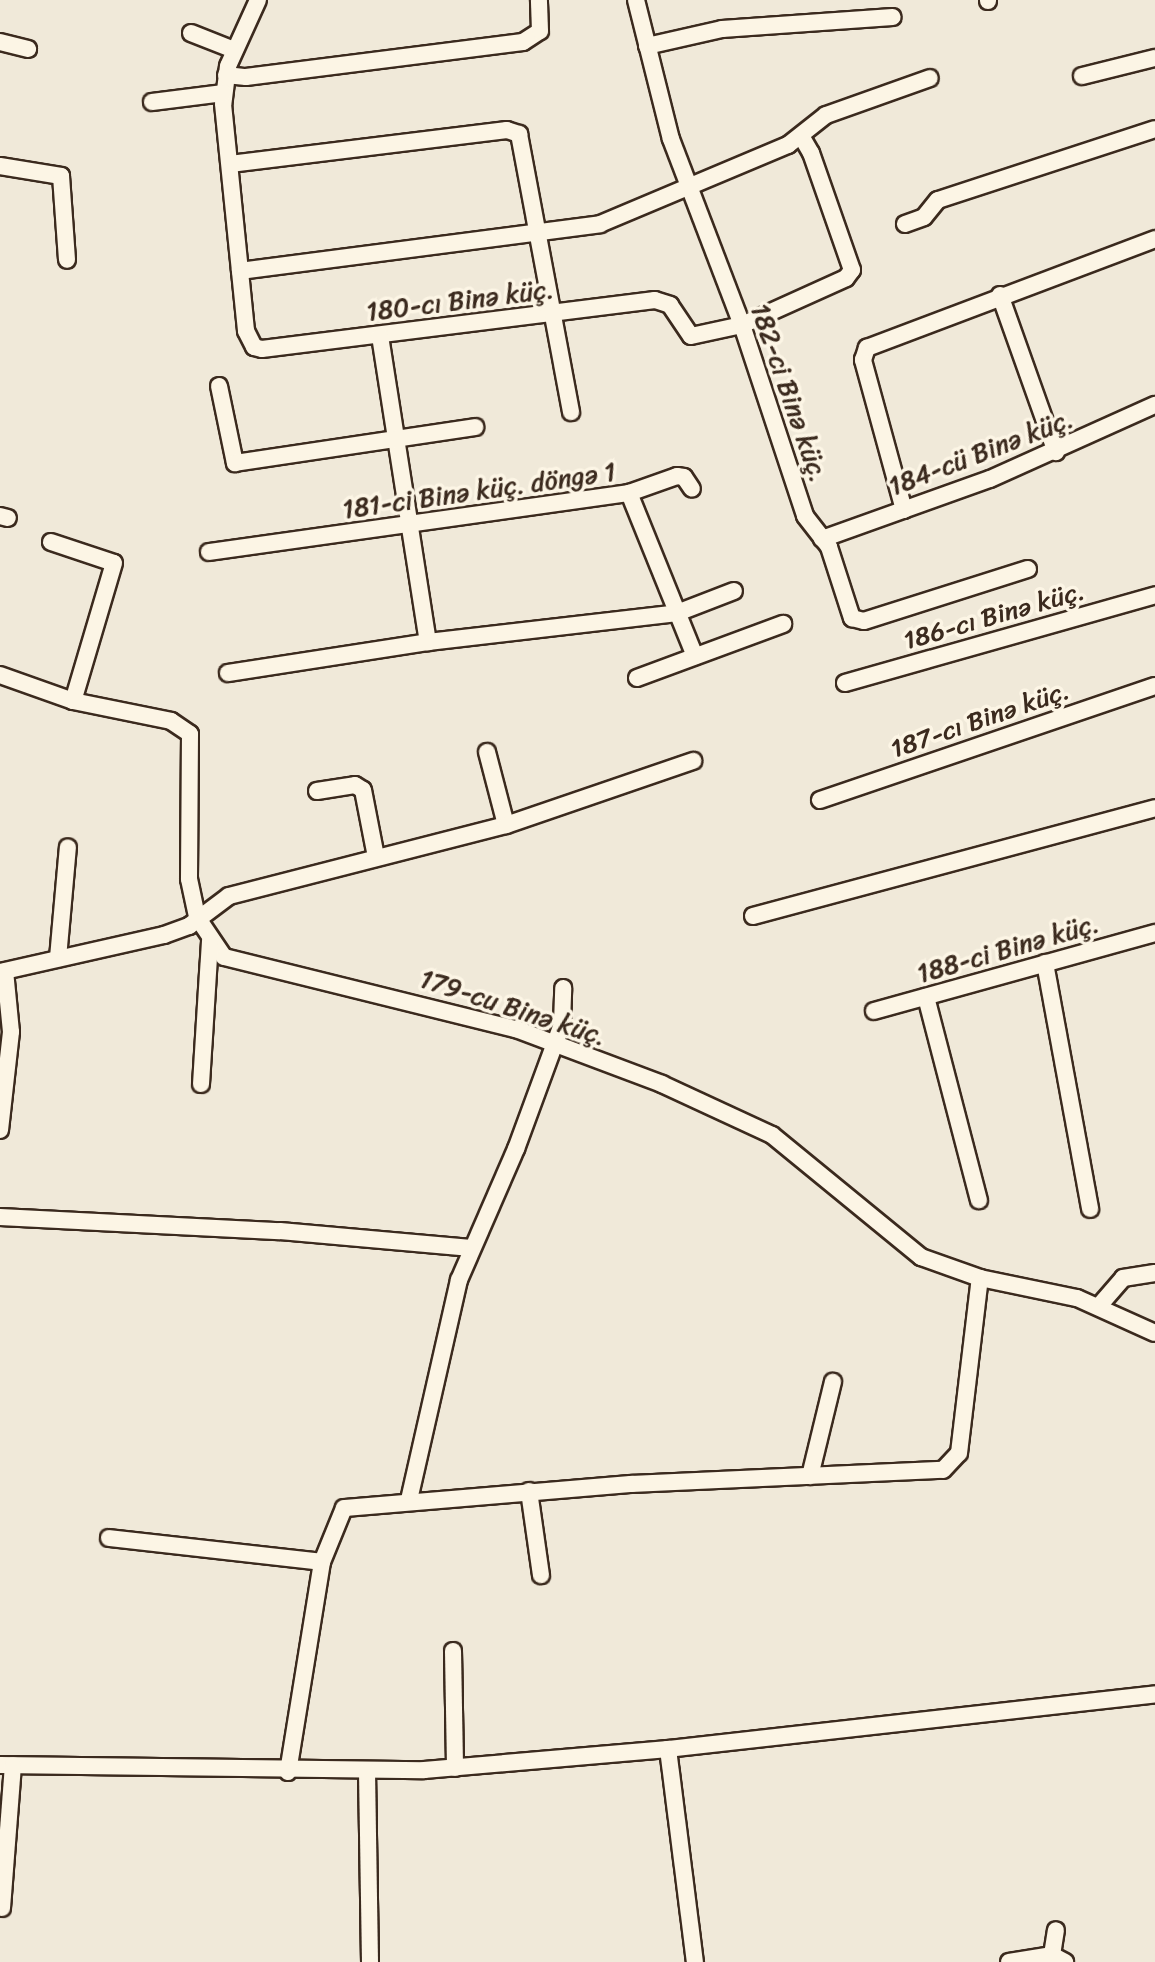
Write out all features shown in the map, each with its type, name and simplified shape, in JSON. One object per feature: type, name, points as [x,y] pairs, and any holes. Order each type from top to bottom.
[{"type":"street","name":"180-cı Binə küç.","points":[[258,0],[234,50],[224,84],[246,331],[254,347],[380,336],[655,300],[670,305],[691,336],[742,325],[846,278],[852,270],[811,153],[801,136]]},
{"type":"street","points":[[152,102],[246,77],[523,42],[540,31],[539,0]]},
{"type":"street","name":"182-ci Binə küç.","points":[[636,0],[689,187],[742,325],[805,516],[836,561],[856,622],[1028,569]]},
{"type":"street","points":[[647,46],[722,29],[893,17]]},
{"type":"street","points":[[191,33],[234,50]]},
{"type":"street","points":[[0,42],[28,49]]},
{"type":"street","points":[[1082,76],[1155,58]]},
{"type":"street","points":[[240,271],[536,235],[600,224],[801,136],[826,115],[930,78]]},
{"type":"street","points":[[905,224],[924,217],[938,200],[1155,129]]},
{"type":"street","points":[[230,164],[514,131],[522,140],[549,313],[571,412]]},
{"type":"street","points":[[0,166],[61,176],[67,260]]},
{"type":"street","points":[[904,510],[864,353],[872,343],[1155,239]]},
{"type":"street","points":[[1000,295],[1056,452]]},
{"type":"street","points":[[380,336],[428,642]]},
{"type":"street","points":[[219,386],[235,463],[475,427]]},
{"type":"street","name":"184-cü Binə küç.","points":[[822,539],[1056,452],[1155,405]]},
{"type":"street","points":[[629,493],[677,476],[684,477],[692,489]]},
{"type":"street","name":"181-ci Binə küç. döngə 1","points":[[209,552],[629,493],[695,656]]},
{"type":"street","points":[[51,542],[114,563],[73,701]]},
{"type":"street","points":[[228,673],[428,642],[677,613],[734,591]]},
{"type":"street","name":"186-cı Binə küç.","points":[[845,683],[1155,595]]},
{"type":"street","points":[[637,678],[783,624]]},
{"type":"street","name":"179-cu Binə küç.","points":[[0,675],[73,701],[171,721],[190,734],[189,879],[197,917],[224,957],[245,965],[394,996],[555,1043],[756,1126],[921,1257],[980,1278],[1099,1306],[1155,1333]]},
{"type":"street","name":"187-cı Binə küç.","points":[[820,800],[1155,686]]},
{"type":"street","points":[[487,752],[506,825]]},
{"type":"street","points":[[0,1130],[11,1032],[2,971],[164,935],[229,896],[506,825],[693,761]]},
{"type":"street","points":[[317,791],[355,785],[363,790],[376,857]]},
{"type":"street","points":[[753,916],[1155,808]]},
{"type":"street","points":[[58,958],[68,847]]},
{"type":"street","name":"188-ci Binə küç.","points":[[874,1011],[1155,933]]},
{"type":"street","points":[[201,1084],[210,940]]},
{"type":"street","points":[[1045,963],[1090,1209]]},
{"type":"street","points":[[409,1500],[444,1338],[471,1248],[516,1149],[562,1024],[563,988]]},
{"type":"street","points":[[926,997],[979,1200]]},
{"type":"street","points":[[0,1217],[280,1231],[471,1248]]},
{"type":"street","points":[[1099,1306],[1123,1278],[1155,1273]]},
{"type":"street","points":[[288,1772],[322,1562],[344,1508],[529,1491],[930,1472],[954,1464],[980,1278]]},
{"type":"street","points":[[810,1476],[833,1382]]},
{"type":"street","points":[[529,1491],[541,1575]]},
{"type":"street","points":[[109,1538],[322,1562]]},
{"type":"street","points":[[453,1651],[455,1768]]},
{"type":"street","points":[[2,1908],[6,1765],[288,1772],[455,1768],[668,1749],[1155,1694]]},
{"type":"street","points":[[668,1749],[695,1962]]},
{"type":"street","points":[[367,1771],[370,1962]]},
{"type":"street","points":[[1009,1962],[1058,1959],[1056,1930]]}]
